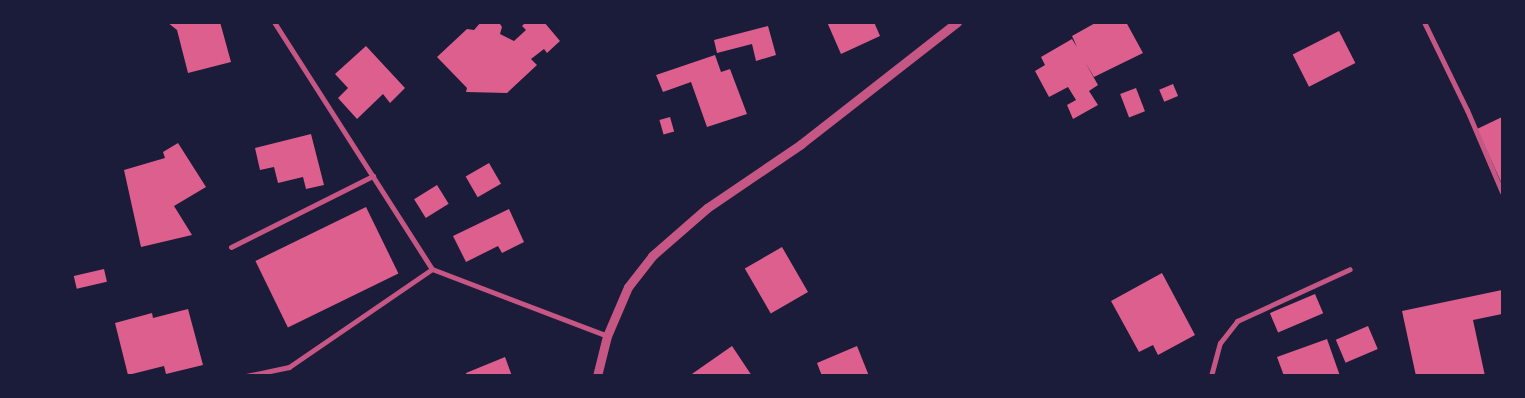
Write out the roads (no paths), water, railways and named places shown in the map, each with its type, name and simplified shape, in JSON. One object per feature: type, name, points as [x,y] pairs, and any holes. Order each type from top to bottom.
[{"type":"street","points":[[274,22],[432,269],[607,336]]},
{"type":"street","points":[[596,376],[607,336],[628,287],[652,256],[707,208],[801,144],[957,22]]},
{"type":"street","points":[[1424,22],[1467,110],[1502,192]]},
{"type":"street","points":[[231,247],[373,176]]},
{"type":"street","points":[[246,376],[289,367],[432,269]]},
{"type":"street","points":[[1211,376],[1220,343],[1237,321],[1350,269]]}]
